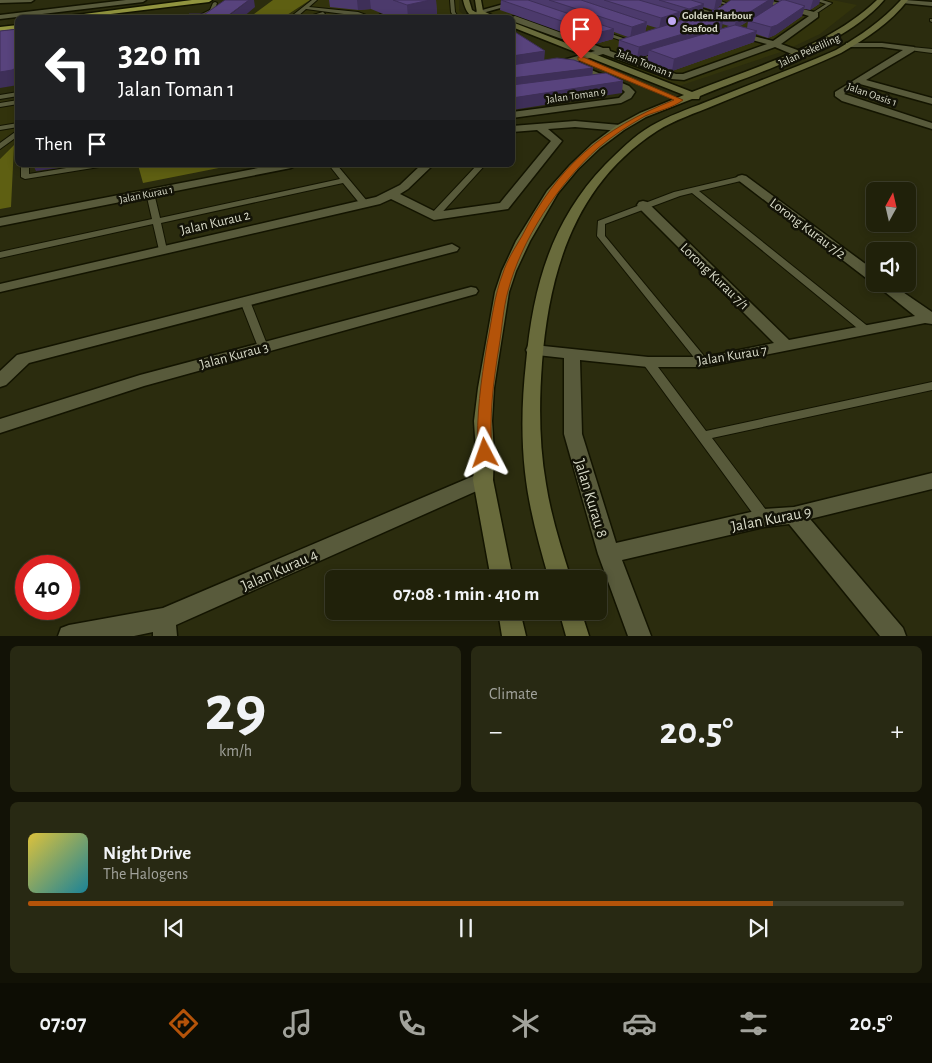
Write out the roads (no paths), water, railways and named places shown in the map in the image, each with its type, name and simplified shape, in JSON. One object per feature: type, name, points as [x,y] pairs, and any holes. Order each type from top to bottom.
[{"type":"highway","points":[[86,15],[215,2]]},
{"type":"highway","points":[[119,15],[215,2]]},
{"type":"highway","points":[[0,24],[15,22]]},
{"type":"highway","points":[[0,30],[13,28]]},
{"type":"street","points":[[0,1],[31,0]]},
{"type":"street","points":[[17,15],[143,0]]},
{"type":"street","points":[[466,0],[467,8],[475,15]]},
{"type":"street","points":[[665,0],[715,14]]},
{"type":"street","points":[[697,21],[715,14],[738,0]]},
{"type":"street","points":[[515,23],[525,22],[668,76],[684,77],[777,45],[815,15],[760,0]]},
{"type":"street","name":"Jalan Pekeliling","points":[[695,102],[836,36],[864,17],[881,0]]},
{"type":"street","points":[[475,15],[478,1],[506,4]]},
{"type":"street","points":[[904,1],[932,4]]},
{"type":"street","name":"Jalan Pekeliling","points":[[695,102],[814,62],[849,45],[887,21],[904,1]]},
{"type":"street","points":[[475,15],[506,4],[525,3]]},
{"type":"street","points":[[489,9],[499,15]]},
{"type":"street","points":[[0,17],[15,15]]},
{"type":"street","name":"Jalan Toman 1","points":[[515,24],[592,55],[695,102]]},
{"type":"street","name":"Jalan Toman 1","points":[[515,24],[581,59],[695,102]]},
{"type":"street","points":[[872,31],[900,47]]},
{"type":"street","points":[[733,32],[777,45],[797,54]]},
{"type":"street","points":[[549,66],[581,59],[640,39]]},
{"type":"street","points":[[849,45],[876,44],[911,49]]},
{"type":"street","points":[[777,45],[810,48]]},
{"type":"street","name":"Jalan Oasis 1","points":[[911,49],[838,94],[845,99],[932,126]]},
{"type":"street","name":"Jalan Toman 9","points":[[515,115],[620,100],[628,96],[630,92],[626,88],[567,63]]},
{"type":"street","points":[[858,81],[932,101]]},
{"type":"street","points":[[500,570],[483,480],[485,453],[483,421],[486,388],[502,292],[508,271],[536,217],[553,191],[596,146],[620,128],[643,115],[695,102]]},
{"type":"street","points":[[558,570],[536,486],[531,449],[530,416],[534,350],[546,275],[555,248],[583,196],[621,156],[651,130],[695,102]]},
{"type":"street","points":[[515,129],[575,124],[620,128]]},
{"type":"street","points":[[392,195],[434,216],[504,206],[557,141],[538,126]]},
{"type":"street","name":"Jalan Kurau 1","points":[[0,222],[281,167]]},
{"type":"street","name":"Jalan Kurau 2","points":[[0,288],[364,204],[392,195],[404,187],[425,167]]},
{"type":"street","name":"Lorong Kurau 7/2","points":[[742,178],[866,271]]},
{"type":"street","name":"Lorong Kurau 7/1","points":[[643,206],[786,346]]},
{"type":"street","points":[[0,381],[23,359],[452,248]]},
{"type":"street","name":"Jalan Kurau 3","points":[[0,426],[140,381],[470,291]]},
{"type":"street","points":[[893,292],[930,318]]},
{"type":"street","name":"Jalan Kurau 7","points":[[534,350],[648,362],[704,362],[930,318]]},
{"type":"street","name":"Jalan Kurau 8","points":[[572,355],[573,434],[609,554],[640,636]]},
{"type":"street","name":"Jalan Kurau 4","points":[[69,636],[164,627],[483,480]]},
{"type":"street","name":"Jalan Kurau 9","points":[[609,554],[764,518],[794,515],[932,481]]},
{"type":"street","points":[[794,515],[895,636]]},
{"type":"street","points":[[511,620],[514,636]]},
{"type":"street","points":[[573,620],[578,636]]},
{"type":"lane","points":[[295,15],[316,0]]},
{"type":"lane","points":[[452,0],[455,15]]},
{"type":"lane","points":[[713,0],[729,4]]},
{"type":"lane","points":[[814,14],[830,3],[816,0]]},
{"type":"lane","points":[[204,15],[212,12],[215,2]]},
{"type":"lane","points":[[773,10],[780,6]]},
{"type":"lane","points":[[305,8],[342,15]]},
{"type":"lane","points":[[312,15],[322,11],[353,12],[362,15]]},
{"type":"lane","points":[[346,15],[345,13],[353,12]]},
{"type":"lane","points":[[733,32],[745,28]]},
{"type":"lane","points":[[595,30],[630,42]]},
{"type":"lane","points":[[911,49],[932,51]]},
{"type":"lane","points":[[634,62],[670,51]]},
{"type":"lane","points":[[590,83],[610,81]]},
{"type":"lane","points":[[0,97],[15,94]]},
{"type":"lane","points":[[0,105],[15,102]]},
{"type":"lane","points":[[0,128],[15,126]]},
{"type":"lane","points":[[0,147],[15,134]]},
{"type":"lane","points":[[25,167],[25,177],[87,167]]},
{"type":"lane","points":[[336,167],[364,204]]},
{"type":"lane","points":[[434,216],[479,167]]},
{"type":"lane","points":[[704,362],[601,236],[601,223],[643,206],[693,190],[742,178]]},
{"type":"lane","points":[[0,254],[346,180]]},
{"type":"lane","points":[[693,190],[866,330]]},
{"type":"lane","points":[[150,193],[163,250]]},
{"type":"lane","points":[[245,302],[263,348]]},
{"type":"lane","points":[[648,362],[764,518]]},
{"type":"lane","points":[[702,436],[932,386]]},
{"type":"place","name":"Golden Harbour Seafood","points":[[672,21]]}]
